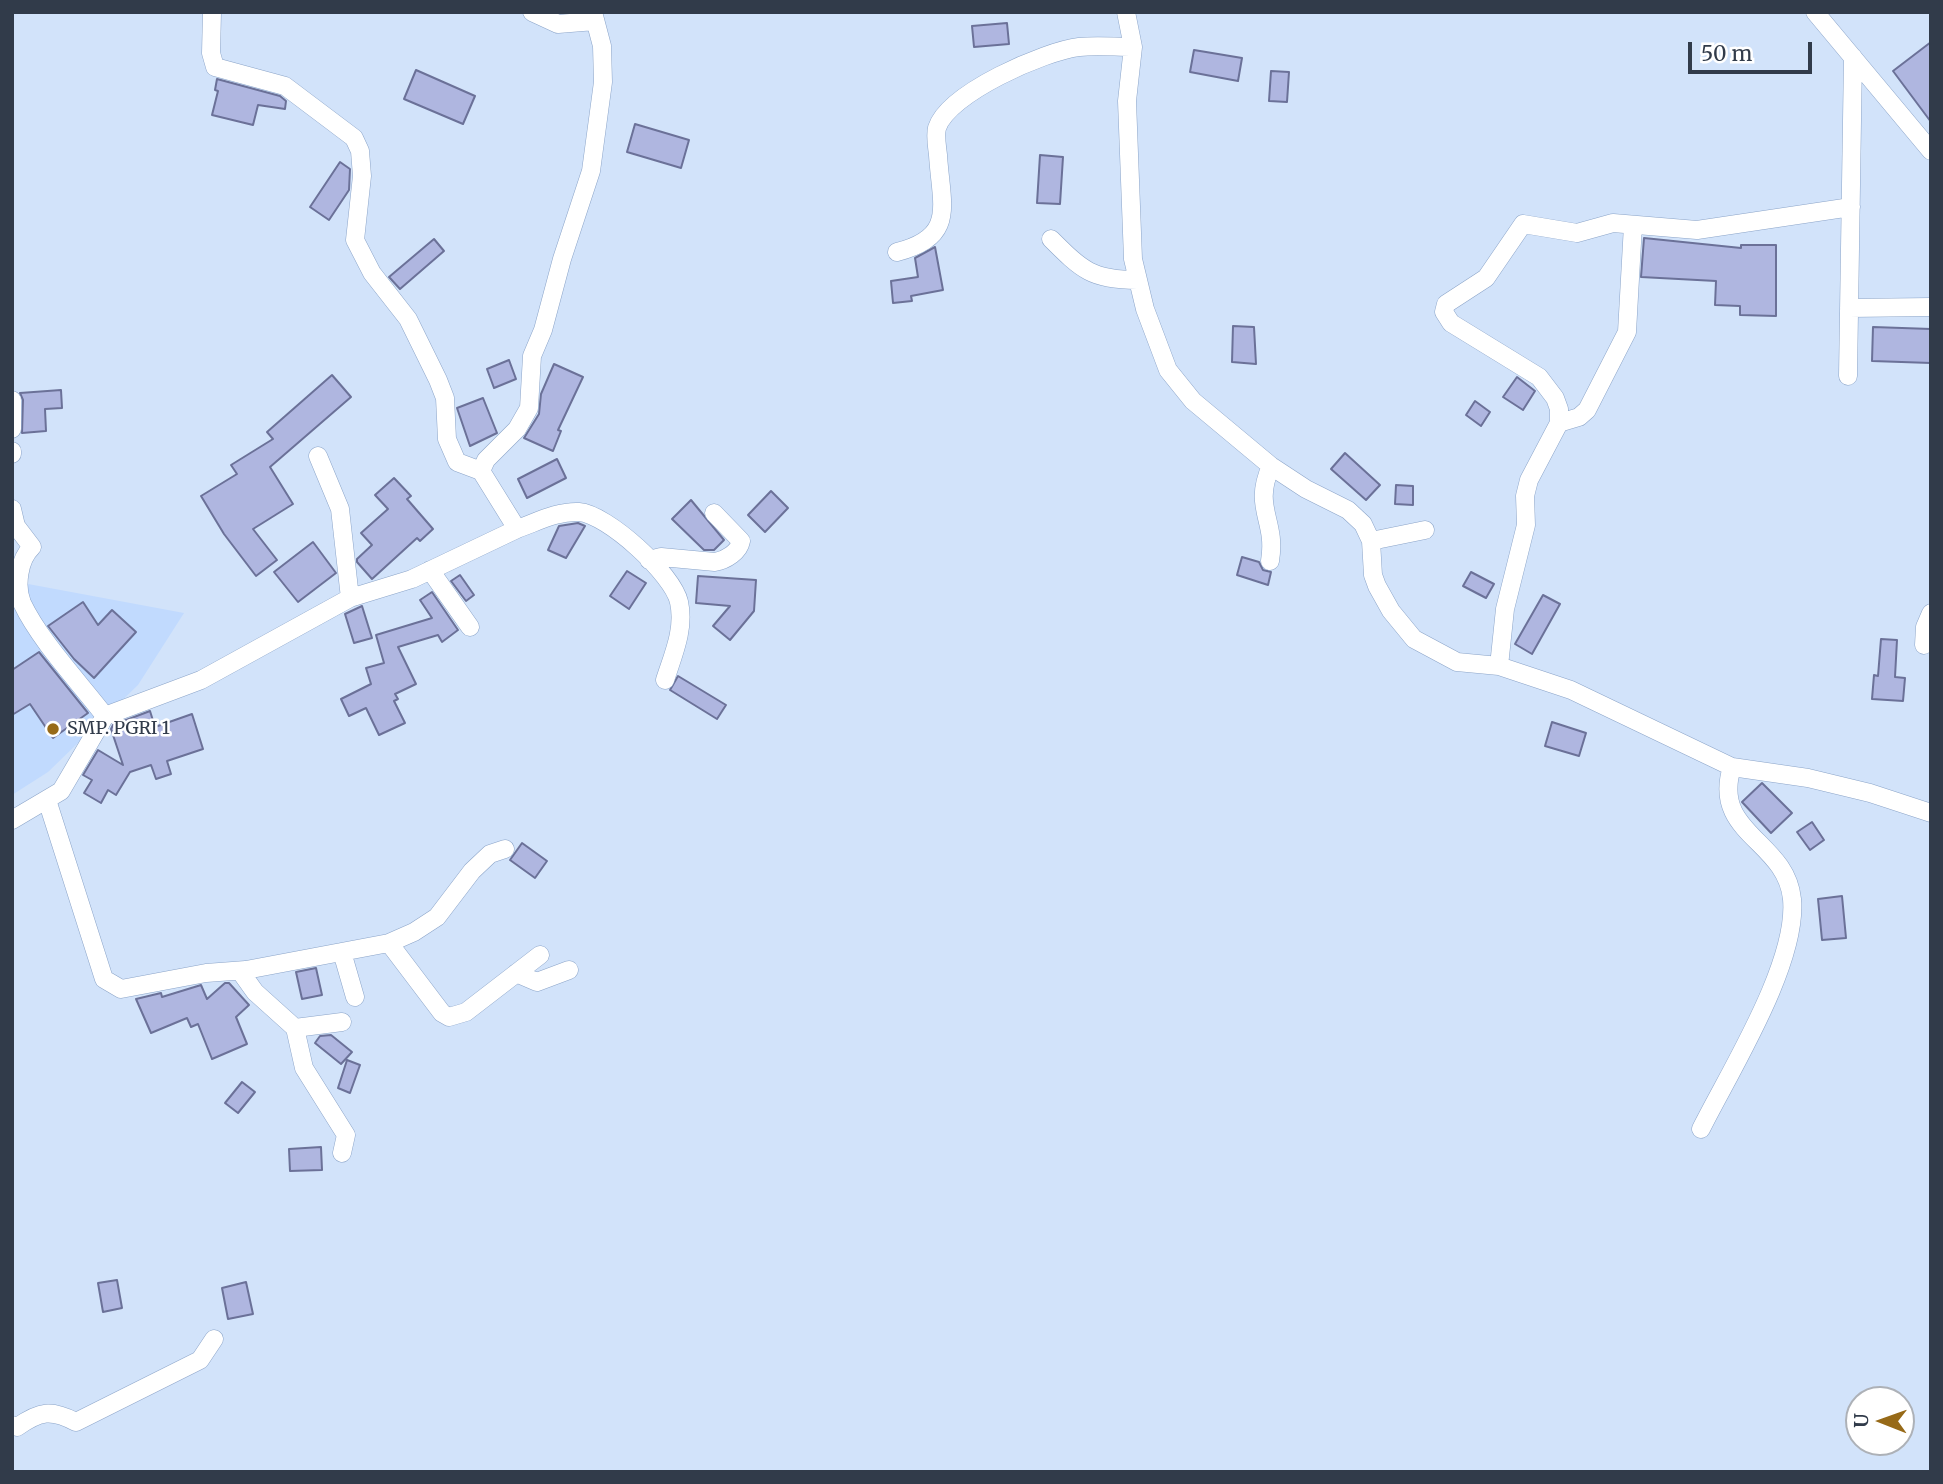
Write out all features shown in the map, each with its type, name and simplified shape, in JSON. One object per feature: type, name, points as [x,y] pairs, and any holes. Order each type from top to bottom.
[{"type":"street","points":[[212,12],[211,53],[215,67],[285,86],[354,138],[360,151],[362,176],[355,240],[372,273],[408,319],[438,380],[445,398],[447,439],[457,462],[481,471],[517,529]]},
{"type":"street","points":[[481,471],[486,460],[517,429],[529,408],[532,356],[544,330],[562,259],[592,171],[603,82],[602,46],[594,17],[558,24],[532,12]]},
{"type":"street","points":[[1126,12],[1133,47],[1127,101],[1133,259],[1158,347],[1174,378],[1193,401],[1271,466],[1306,489],[1348,510],[1363,524],[1371,541],[1373,575],[1377,586],[1391,611],[1413,639],[1457,662],[1499,666],[1571,690],[1732,767],[1808,778],[1870,793],[1931,813]]},
{"type":"street","points":[[1815,12],[1931,151]]},
{"type":"street","points":[[897,252],[923,243],[940,227],[941,198],[936,136],[941,119],[950,108],[1012,70],[1066,50],[1133,47]]},
{"type":"street","points":[[1848,376],[1853,57]]},
{"type":"street","points":[[1499,666],[1505,609],[1526,525],[1525,496],[1529,480],[1559,423],[1555,398],[1539,377],[1451,323],[1444,306],[1486,278],[1522,224],[1577,233],[1613,223],[1697,230],[1852,207]]},
{"type":"street","points":[[1559,423],[1579,417],[1587,410],[1625,340],[1633,225]]},
{"type":"street","points":[[1051,239],[1087,273],[1111,280],[1137,280]]},
{"type":"street","points":[[1849,308],[1931,307]]},
{"type":"street","points":[[12,400],[15,420],[12,429]]},
{"type":"street","points":[[318,456],[340,509],[349,598]]},
{"type":"street","points":[[1270,561],[1270,526],[1261,496],[1271,466]]},
{"type":"street","points":[[12,509],[16,526],[32,547],[27,552],[19,576],[21,600],[105,716]]},
{"type":"street","points":[[12,820],[61,791],[72,777],[82,752],[105,716],[201,680],[349,598],[412,579],[517,529],[554,515],[571,512],[594,515],[649,560],[672,584],[679,601],[681,628],[665,680]]},
{"type":"street","points":[[649,560],[661,556],[724,560],[738,548],[741,541],[714,513]]},
{"type":"street","points":[[1371,541],[1424,530]]},
{"type":"street","points":[[430,570],[470,627]]},
{"type":"street","points":[[1924,645],[1925,627],[1931,613]]},
{"type":"street","points":[[1701,1129],[1763,1005],[1790,941],[1792,899],[1786,877],[1772,855],[1746,832],[1730,810],[1726,785],[1732,767]]},
{"type":"street","points":[[47,800],[106,983],[121,989],[206,973],[240,971],[389,943],[414,932],[437,917],[472,872],[491,854],[505,849]]},
{"type":"street","points":[[389,943],[442,1013],[449,1017],[466,1012],[540,955]]},
{"type":"street","points":[[342,952],[355,998]]},
{"type":"street","points":[[516,973],[537,982],[569,970]]},
{"type":"street","points":[[240,971],[256,992],[295,1028],[304,1068],[346,1135],[342,1153]]},
{"type":"street","points":[[295,1028],[342,1022]]},
{"type":"street","points":[[12,1425],[17,1427],[37,1413],[62,1415],[76,1422],[200,1360],[214,1339]]},
{"type":"shaded area","name":"SMP. PGRI 1","points":[[12,581],[184,613],[138,685],[48,772],[12,795]]},
{"type":"building","points":[[1007,23],[1009,44],[974,47],[972,26]]},
{"type":"building","points":[[1931,42],[1931,122],[1893,71]]},
{"type":"building","points":[[1194,50],[1242,58],[1238,81],[1190,72]]},
{"type":"building","points":[[416,70],[475,96],[463,124],[404,99]]},
{"type":"building","points":[[1271,71],[1289,72],[1287,102],[1269,101]]},
{"type":"building","points":[[217,79],[280,96],[286,101],[285,109],[258,105],[253,125],[212,115],[218,91],[215,90]]},
{"type":"building","points":[[635,124],[689,140],[681,168],[627,152]]},
{"type":"building","points":[[1040,155],[1063,157],[1060,204],[1037,203]]},
{"type":"building","points":[[340,162],[350,169],[349,190],[329,220],[310,207]]},
{"type":"building","points":[[1644,238],[1741,248],[1741,245],[1776,245],[1776,316],[1740,315],[1740,306],[1715,305],[1716,281],[1641,277]]},
{"type":"building","points":[[434,239],[444,251],[400,289],[389,277]]},
{"type":"building","points":[[935,247],[943,290],[911,296],[912,301],[893,303],[891,281],[918,277],[915,258]]},
{"type":"building","points":[[1233,326],[1254,327],[1256,364],[1232,362]]},
{"type":"building","points":[[1873,327],[1931,329],[1931,363],[1872,361]]},
{"type":"building","points":[[509,360],[516,379],[494,388],[487,369]]},
{"type":"building","points":[[554,364],[583,377],[558,430],[561,431],[553,451],[524,438],[539,414],[541,394]]},
{"type":"building","points":[[332,375],[351,397],[270,467],[293,504],[253,529],[277,560],[256,576],[224,534],[201,496],[237,474],[231,465],[273,439],[267,432]]},
{"type":"building","points":[[1517,377],[1535,391],[1523,410],[1503,397]]},
{"type":"building","points":[[61,390],[62,408],[45,409],[46,431],[22,433],[23,400],[20,393]]},
{"type":"building","points":[[483,398],[497,433],[470,446],[457,408]]},
{"type":"building","points":[[1475,401],[1490,412],[1481,426],[1466,415]]},
{"type":"building","points":[[1345,453],[1380,485],[1366,500],[1331,469]]},
{"type":"building","points":[[557,459],[566,478],[527,498],[518,479]]},
{"type":"building","points":[[394,478],[411,496],[407,499],[433,529],[420,541],[417,538],[372,579],[357,562],[372,545],[361,533],[388,509],[375,495]]},
{"type":"building","points":[[1396,485],[1413,486],[1413,505],[1395,504]]},
{"type":"building","points":[[771,491],[788,508],[765,532],[748,515]]},
{"type":"building","points":[[691,500],[724,540],[714,550],[704,550],[672,519]]},
{"type":"building","points":[[578,523],[585,526],[566,558],[548,550],[559,526]]},
{"type":"building","points":[[313,542],[336,573],[298,602],[274,572]]},
{"type":"building","points":[[1242,557],[1259,562],[1263,570],[1271,572],[1268,585],[1237,575]]},
{"type":"building","points":[[627,571],[646,583],[629,609],[610,596]]},
{"type":"building","points":[[1471,572],[1494,584],[1486,598],[1463,586]]},
{"type":"building","points":[[460,575],[474,595],[466,601],[451,581]]},
{"type":"building","points":[[698,576],[756,580],[754,611],[730,640],[713,626],[730,606],[696,603]]},
{"type":"building","points":[[432,592],[458,630],[442,642],[438,635],[398,647],[416,684],[395,694],[398,699],[394,701],[405,723],[379,735],[366,708],[349,716],[341,699],[371,684],[366,668],[384,663],[376,635],[432,618],[420,600]]},
{"type":"building","points":[[1543,595],[1560,604],[1532,654],[1515,644]]},
{"type":"building","points":[[83,602],[98,625],[112,610],[136,632],[94,678],[74,659],[48,626]]},
{"type":"building","points":[[362,606],[372,638],[354,643],[345,614]]},
{"type":"building","points":[[1881,639],[1897,640],[1895,677],[1905,678],[1903,701],[1872,699],[1874,675],[1878,676]]},
{"type":"building","points":[[39,652],[88,713],[53,738],[30,704],[12,715],[12,670]]},
{"type":"building","points":[[678,676],[726,705],[717,719],[670,690]]},
{"type":"building","points":[[150,711],[155,727],[192,714],[203,749],[167,761],[171,774],[156,779],[151,765],[130,772],[116,795],[108,790],[101,803],[84,793],[92,780],[83,775],[98,750],[123,765],[111,729],[113,725]]},
{"type":"building","points":[[1552,722],[1586,733],[1579,756],[1545,746]]},
{"type":"building","points":[[1762,783],[1792,813],[1771,833],[1742,802]]},
{"type":"building","points":[[1812,822],[1824,840],[1810,850],[1797,832]]},
{"type":"building","points":[[522,843],[547,861],[535,878],[510,860]]},
{"type":"building","points":[[1842,896],[1846,938],[1822,940],[1818,899]]},
{"type":"building","points":[[316,968],[322,995],[302,999],[296,972]]},
{"type":"building","points":[[225,983],[229,983],[249,1005],[236,1017],[247,1044],[212,1059],[198,1024],[191,1027],[187,1018],[151,1033],[136,999],[161,993],[162,997],[201,985],[207,999]]},
{"type":"building","points":[[331,1035],[352,1052],[341,1064],[315,1043],[320,1036]]},
{"type":"building","points":[[347,1060],[360,1065],[350,1093],[338,1088]]},
{"type":"building","points":[[242,1082],[255,1092],[238,1113],[225,1103]]},
{"type":"building","points":[[321,1147],[322,1170],[290,1171],[289,1149]]},
{"type":"building","points":[[117,1280],[122,1308],[103,1312],[98,1283]]},
{"type":"building","points":[[246,1282],[253,1314],[228,1319],[222,1288]]},
{"type":"place","name":"SMP. PGRI 1","points":[[53,729]]}]
